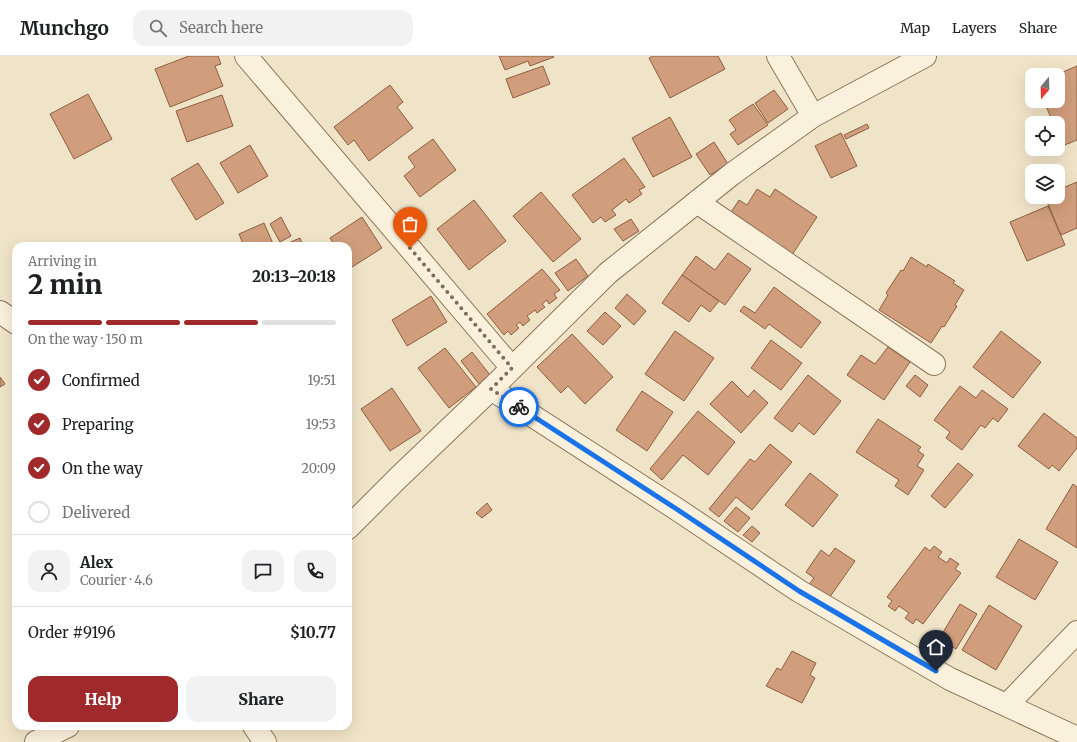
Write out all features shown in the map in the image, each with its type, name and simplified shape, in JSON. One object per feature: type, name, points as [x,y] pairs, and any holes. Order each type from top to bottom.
[{"type":"street","points":[[246,56],[512,368]]},
{"type":"street","points":[[778,56],[813,116]]},
{"type":"street","points":[[352,522],[491,389],[608,273],[732,174],[813,116],[925,56]]},
{"type":"street","points":[[697,202],[934,364]]},
{"type":"street","points":[[0,312],[12,320]]},
{"type":"street","points":[[491,389],[675,508],[799,591],[950,679],[1077,738]]},
{"type":"street","points":[[1007,706],[1077,632]]},
{"type":"street","points":[[36,742],[60,730]]},
{"type":"street","points":[[257,730],[265,742]]},
{"type":"building","points":[[189,56],[218,56],[221,64],[215,66],[223,86],[170,107],[155,69]]},
{"type":"building","points":[[499,56],[554,57],[530,66],[528,61],[505,70]]},
{"type":"building","points":[[653,56],[718,56],[725,69],[670,98],[649,58]]},
{"type":"building","points":[[543,66],[550,84],[513,98],[506,79]]},
{"type":"building","points":[[1077,66],[1077,140],[1065,145],[1065,116],[1050,116],[1047,108],[1065,108],[1065,71]]},
{"type":"building","points":[[390,85],[403,102],[397,107],[413,128],[369,161],[354,140],[348,145],[334,127]]},
{"type":"building","points":[[774,90],[788,109],[768,123],[755,103]]},
{"type":"building","points":[[88,94],[112,139],[74,159],[50,114]]},
{"type":"building","points":[[222,95],[233,126],[187,142],[176,111]]},
{"type":"building","points":[[753,104],[768,125],[738,145],[730,134],[736,130],[729,120]]},
{"type":"building","points":[[670,117],[692,157],[653,177],[632,138]]},
{"type":"building","points":[[867,124],[869,128],[846,139],[844,135]]},
{"type":"building","points":[[841,133],[857,166],[831,178],[815,146]]},
{"type":"building","points":[[433,139],[456,170],[420,197],[404,176],[415,167],[408,157]]},
{"type":"building","points":[[714,142],[728,164],[710,175],[696,154]]},
{"type":"building","points":[[250,145],[268,176],[238,193],[220,163]]},
{"type":"building","points":[[624,158],[645,187],[639,190],[642,194],[629,203],[626,199],[612,210],[616,215],[605,222],[601,217],[593,223],[572,195]]},
{"type":"building","points":[[198,163],[224,203],[196,220],[171,179]]},
{"type":"building","points":[[1077,182],[1077,228],[1061,235],[1048,204],[1065,204],[1065,187]]},
{"type":"building","points":[[757,189],[770,197],[775,189],[817,217],[788,261],[726,220],[739,200],[747,205]]},
{"type":"building","points":[[541,192],[581,239],[553,262],[513,216]]},
{"type":"building","points":[[474,200],[506,241],[469,270],[437,229]]},
{"type":"building","points":[[1048,206],[1065,245],[1027,261],[1010,222]]},
{"type":"building","points":[[281,217],[291,236],[280,242],[270,224]]},
{"type":"building","points":[[362,217],[382,248],[352,267],[352,242],[332,242],[330,238]]},
{"type":"building","points":[[631,219],[639,231],[623,241],[614,229]]},
{"type":"building","points":[[264,223],[272,242],[242,242],[239,234]]},
{"type":"building","points":[[300,238],[302,242],[291,242]]},
{"type":"building","points":[[728,253],[751,269],[725,305],[682,275],[696,256],[715,270]]},
{"type":"building","points":[[911,257],[927,267],[928,264],[955,281],[953,283],[964,290],[955,305],[957,306],[944,327],[942,326],[931,343],[879,310],[888,295],[886,293],[901,270],[903,271]]},
{"type":"building","points":[[576,259],[588,276],[568,291],[555,273]]},
{"type":"building","points":[[542,269],[560,290],[554,294],[557,298],[549,304],[547,300],[542,304],[545,307],[537,313],[535,310],[527,316],[530,320],[523,326],[520,322],[516,325],[519,328],[511,335],[508,331],[504,335],[487,314]]},
{"type":"building","points":[[682,275],[719,301],[710,312],[701,305],[689,322],[662,303]]},
{"type":"building","points":[[774,287],[821,322],[801,348],[769,324],[765,329],[740,311],[744,306],[755,313]]},
{"type":"building","points":[[627,294],[646,311],[634,325],[615,308]]},
{"type":"building","points":[[431,296],[447,322],[407,346],[392,320]]},
{"type":"building","points":[[605,312],[621,326],[603,345],[587,331]]},
{"type":"building","points":[[675,331],[714,358],[684,401],[645,374]]},
{"type":"building","points":[[1001,331],[1041,362],[1013,398],[973,367]]},
{"type":"building","points":[[572,334],[613,377],[585,404],[568,386],[561,393],[537,367]]},
{"type":"building","points":[[771,340],[802,363],[781,390],[751,368]]},
{"type":"building","points":[[888,347],[910,362],[884,400],[847,375],[861,355],[875,364]]},
{"type":"building","points":[[445,348],[476,387],[449,408],[418,368]]},
{"type":"building","points":[[472,352],[494,380],[483,389],[461,361]]},
{"type":"building","points":[[808,375],[841,401],[814,435],[799,423],[792,432],[774,418]]},
{"type":"building","points":[[915,375],[928,385],[920,397],[906,386]]},
{"type":"building","points":[[0,377],[5,384],[0,387]]},
{"type":"building","points":[[732,381],[748,397],[754,390],[768,403],[741,433],[710,404]]},
{"type":"building","points":[[960,386],[976,398],[982,390],[1008,409],[998,422],[993,418],[985,428],[981,425],[962,450],[946,438],[950,432],[934,420]]},
{"type":"building","points":[[392,388],[421,431],[390,451],[361,409]]},
{"type":"building","points":[[642,391],[673,412],[647,451],[616,430]]},
{"type":"building","points":[[698,411],[735,442],[708,475],[683,455],[662,480],[650,469]]},
{"type":"building","points":[[1044,413],[1077,438],[1077,448],[1059,471],[1052,465],[1049,469],[1018,446]]},
{"type":"building","points":[[878,419],[921,447],[918,451],[924,455],[917,466],[924,470],[908,495],[895,486],[899,480],[856,452]]},
{"type":"building","points":[[770,444],[792,462],[752,510],[736,497],[719,517],[709,509],[750,459],[755,462]]},
{"type":"building","points":[[958,463],[973,475],[945,508],[931,496]]},
{"type":"building","points":[[810,473],[838,495],[813,527],[785,505]]},
{"type":"building","points":[[1073,484],[1077,487],[1077,548],[1046,529]]},
{"type":"building","points":[[487,503],[492,510],[482,518],[476,513]]},
{"type":"building","points":[[736,507],[750,518],[738,532],[724,521]]},
{"type":"building","points":[[752,526],[760,533],[752,542],[743,535]]},
{"type":"building","points":[[1019,539],[1058,562],[1035,600],[996,577]]},
{"type":"building","points":[[934,546],[942,552],[938,557],[947,563],[950,558],[959,564],[955,569],[961,573],[923,624],[916,619],[913,624],[905,618],[909,613],[899,606],[895,611],[888,606],[892,601],[887,597],[925,547],[930,551]]},
{"type":"building","points":[[835,548],[855,561],[827,601],[807,587],[814,578],[806,572],[821,550],[829,556]]},
{"type":"building","points":[[960,604],[977,614],[956,649],[939,639]]},
{"type":"building","points":[[989,605],[1022,626],[996,670],[962,650]]},
{"type":"building","points":[[792,651],[816,663],[810,675],[815,678],[802,703],[766,686],[777,668],[781,670]]},
{"type":"way so far","points":[[410,248],[512,368],[491,389],[519,407]]},
{"type":"route","points":[[519,407],[675,508],[799,591],[936,671]]}]
